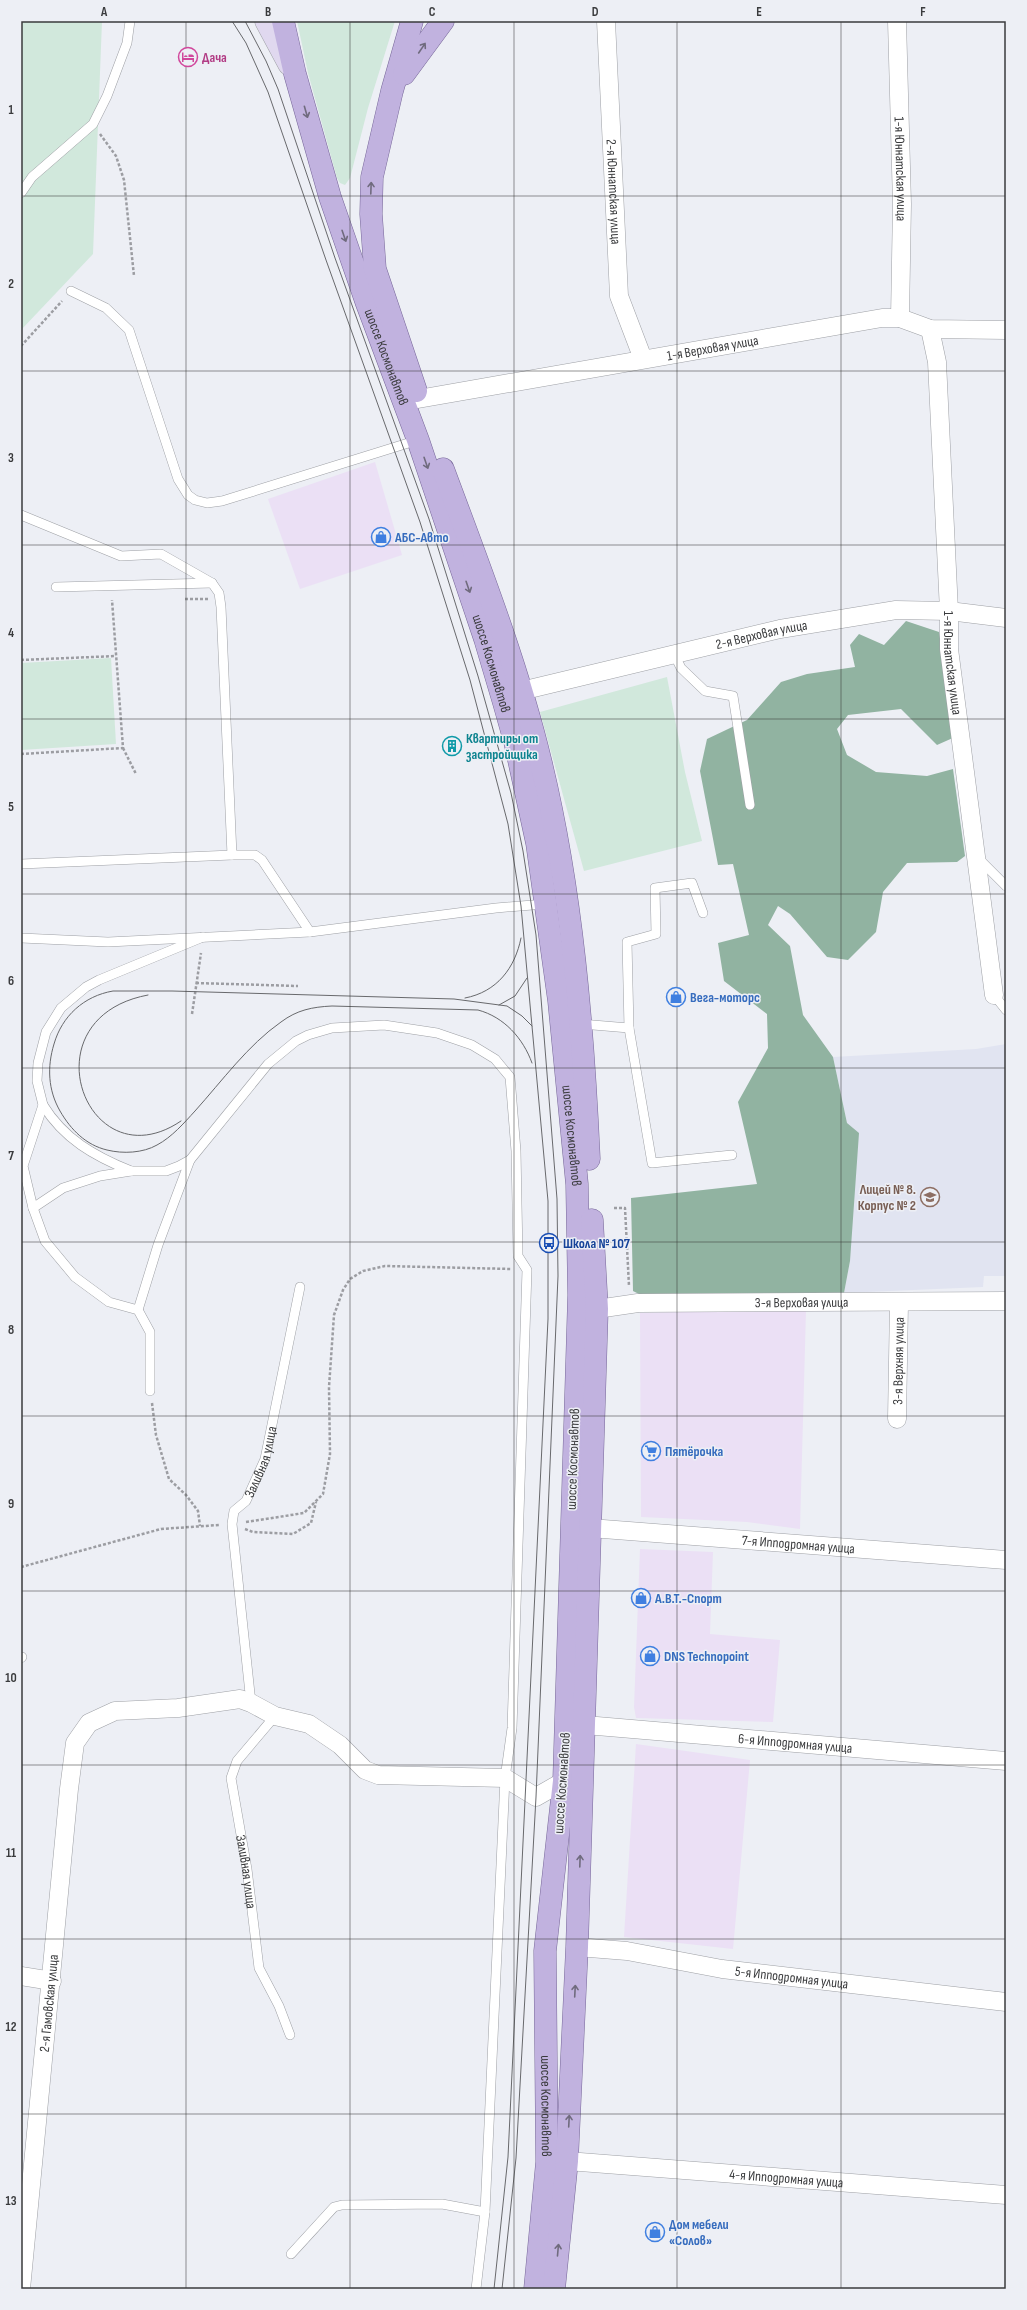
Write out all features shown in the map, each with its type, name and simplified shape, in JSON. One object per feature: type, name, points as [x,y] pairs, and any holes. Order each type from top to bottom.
[{"type":"main road","points":[[266,21],[295,74]]},
{"type":"main road","name":"шоссе Космонавтов","points":[[283,21],[295,74],[330,197],[367,304],[418,440],[485,639],[515,742],[537,843],[559,1001],[572,1128],[579,1227],[578,1295],[564,1781],[545,1951],[547,2162],[535,2289]]},
{"type":"main road","name":"шоссе Космонавтов","points":[[412,21],[392,92],[372,177],[371,242],[375,269],[418,399],[487,590],[521,691],[541,764],[556,836],[581,1024],[597,1309],[577,1947],[567,2161],[554,2289]]},
{"type":"main road","points":[[392,92],[426,41],[443,21]]},
{"type":"street","name":"2-я Юннатская улица","points":[[606,21],[619,296],[642,359]]},
{"type":"street","name":"1-я Юннатская улица","points":[[897,21],[902,204],[900,318]]},
{"type":"street","name":"1-я Верховая улица","points":[[418,399],[882,318],[900,318],[930,329],[1006,330]]},
{"type":"street","name":"1-я Юннатская улица","points":[[930,329],[937,362],[949,611],[949,649],[994,995]]},
{"type":"street","name":"2-я Верховая улица","points":[[521,691],[780,629],[896,610],[949,611],[1006,618]]},
{"type":"street","name":"3-я Верховая улица","points":[[597,1309],[638,1303],[899,1303],[1006,1301]]},
{"type":"street","name":"3-я Верхняя улица","points":[[897,1419],[899,1303]]},
{"type":"street","name":"7-я Ипподромная улица","points":[[590,1528],[1006,1560]]},
{"type":"street","name":"2-я Гамовская улица","points":[[21,2289],[33,2146],[52,1981],[75,1743],[89,1723],[115,1711],[178,1708],[240,1699],[251,1703]]},
{"type":"street","points":[[251,1703],[275,1716],[309,1724],[340,1745],[365,1770],[378,1775],[505,1778],[536,1798],[564,1781]]},
{"type":"street","name":"6-я Ипподромная улица","points":[[585,1725],[1006,1761]]},
{"type":"street","name":"5-я Ипподромная улица","points":[[577,1947],[627,1951],[722,1969],[1006,2002]]},
{"type":"street","points":[[21,1976],[52,1981]]},
{"type":"street","name":"4-я Ипподромная улица","points":[[567,2161],[1006,2195]]},
{"type":"lane","points":[[21,193],[32,177],[93,124],[107,96],[128,42],[130,21]]},
{"type":"lane","points":[[71,291],[106,308],[129,330],[178,479],[188,495],[195,500],[207,503],[242,496],[418,440]]},
{"type":"lane","points":[[21,515],[121,556],[162,554],[202,576],[212,583],[219,593],[232,855]]},
{"type":"lane","points":[[56,587],[212,583]]},
{"type":"lane","points":[[674,654],[682,668],[705,691],[733,696],[750,804]]},
{"type":"lane","points":[[21,864],[256,855],[262,860],[310,932]]},
{"type":"lane","points":[[976,855],[1006,886]]},
{"type":"lane","points":[[703,913],[692,883],[655,888],[656,934],[627,942],[629,1028],[652,1163],[732,1155]]},
{"type":"lane","points":[[21,938],[108,942],[310,932],[496,908],[546,904]]},
{"type":"lane","points":[[131,1171],[109,1162],[74,1142],[50,1116],[43,1105],[37,1081],[38,1063],[46,1032],[61,1008],[86,987],[99,980],[203,937]]},
{"type":"lane","points":[[994,995],[1006,1010]]},
{"type":"lane","points":[[581,1024],[629,1028]]},
{"type":"lane","points":[[150,1391],[150,1332],[138,1310],[158,1245],[190,1160],[268,1064],[281,1052],[308,1035],[332,1028],[384,1025],[437,1033],[457,1039],[472,1045],[495,1059],[510,1077],[516,1151],[518,1256],[528,1270],[512,1728],[505,1778],[485,2212],[476,2289]]},
{"type":"lane","points":[[43,1105],[22,1166],[33,1208],[45,1241],[75,1277],[109,1302],[138,1310]]},
{"type":"lane","points":[[33,1208],[63,1188],[100,1176],[131,1171],[166,1171],[190,1160]]},
{"type":"lane","name":"Заливная улица","points":[[251,1703],[232,1524],[234,1511],[246,1501],[265,1459],[300,1287]]},
{"type":"lane","name":"Заливная улица","points":[[275,1716],[237,1761],[231,1778],[247,1869],[259,1968],[279,2006],[290,2035]]},
{"type":"lane","points":[[291,2254],[334,2208],[342,2205],[442,2204],[485,2212]]},
{"type":"path","points":[[93,124],[116,156],[124,180],[134,276]]},
{"type":"path","points":[[21,346],[71,291]]},
{"type":"path","points":[[181,599],[220,599]]},
{"type":"path","points":[[119,600],[111,600],[122,748],[136,774]]},
{"type":"path","points":[[21,660],[116,656]]},
{"type":"path","points":[[21,754],[122,748]]},
{"type":"path","points":[[192,1014],[203,937]]},
{"type":"path","points":[[196,983],[298,986]]},
{"type":"path","points":[[614,1208],[625,1208],[629,1289]]},
{"type":"path","points":[[21,1567],[160,1529],[232,1524],[304,1513],[323,1494],[330,1454],[329,1387],[334,1315],[343,1290],[350,1279],[363,1271],[385,1266],[528,1270]]},
{"type":"path","points":[[150,1391],[156,1435],[170,1479],[186,1495],[198,1511],[200,1526]]},
{"type":"path","points":[[232,1524],[253,1532],[293,1534],[311,1523],[316,1500]]},
{"type":"shaded area","points":[[375,462],[402,555],[300,589],[268,499]]},
{"type":"shaded area","name":"Лицей № 8. Корпус № 2","points":[[1006,1044],[1006,1276],[984,1276],[983,1287],[844,1293],[850,1261],[847,1123],[833,1057],[976,1049]]},
{"type":"shaded area","points":[[803,1309],[806,1311],[800,1529],[747,1522],[641,1517],[640,1313]]},
{"type":"shaded area","points":[[640,1549],[713,1552],[710,1634],[780,1640],[773,1722],[636,1718],[634,1707]]},
{"type":"shaded area","points":[[636,1744],[750,1760],[733,1949],[624,1937]]},
{"type":"green space","points":[[21,21],[102,21],[93,254],[21,330]]},
{"type":"green space","points":[[297,21],[395,21],[368,108],[350,178],[345,185],[340,183],[337,178],[308,73]]},
{"type":"green space","points":[[906,621],[939,632],[955,737],[937,745],[901,709],[848,715],[837,729],[847,755],[876,772],[927,776],[953,769],[965,856],[957,862],[907,863],[883,892],[876,932],[848,960],[827,957],[790,914],[778,906],[768,925],[790,946],[803,1015],[833,1057],[847,1123],[859,1133],[850,1261],[844,1293],[651,1300],[633,1291],[631,1198],[757,1184],[738,1102],[768,1048],[767,1014],[724,981],[718,943],[749,935],[733,864],[718,865],[700,771],[707,739],[747,720],[781,682],[807,674],[855,667],[850,645],[859,634],[884,645]]},
{"type":"green space","points":[[111,658],[116,744],[21,750],[21,663]]},
{"type":"green space","points":[[667,677],[685,772],[702,841],[584,871],[540,712]]},
{"type":"tram line","points":[[232,21],[246,43],[268,92],[326,260],[420,522],[470,680],[508,824],[521,906],[548,1201],[548,1319],[508,2157],[494,2289]]},
{"type":"tram line","points":[[245,21],[266,61],[278,89],[335,258],[429,519],[478,676],[511,793],[523,851],[536,935],[557,1199],[558,1276],[536,1797],[516,2158],[502,2289]]},
{"type":"tram line","points":[[465,998],[486,990],[503,977],[514,959],[521,938]]},
{"type":"tram line","points":[[499,1005],[515,996],[527,978]]},
{"type":"tram line","points":[[532,1026],[522,1016],[507,1006],[454,999],[172,991],[113,991],[93,997],[69,1016],[54,1044],[50,1061],[50,1078],[53,1095],[60,1111],[64,1118],[80,1136],[99,1148],[126,1152],[146,1150],[168,1138],[178,1130],[257,1041],[287,1018],[311,1008],[332,1006],[478,1010],[487,1013],[504,1023],[518,1037],[532,1063]]},
{"type":"tram line","points":[[148,995],[110,1010],[88,1033],[79,1062],[83,1091],[97,1115],[119,1132],[148,1135],[181,1121]]},
{"type":"place","name":"Дача","points":[[188,57]]},
{"type":"place","name":"АБС-Авто","points":[[381,537]]},
{"type":"place","name":"Квартиры от застройщика","points":[[452,746]]},
{"type":"place","name":"Вега-моторс","points":[[676,997]]},
{"type":"place","name":"Лицей № 8. Корпус № 2","points":[[930,1197]]},
{"type":"place","name":"Школа № 107","points":[[549,1243]]},
{"type":"place","name":"Пятёрочка","points":[[651,1451]]},
{"type":"place","name":"А.В.Т.-Спорт","points":[[641,1598]]},
{"type":"place","name":"DNS Technopoint","points":[[650,1656]]},
{"type":"place","name":"Дом мебели «Солов»","points":[[655,2232]]}]
